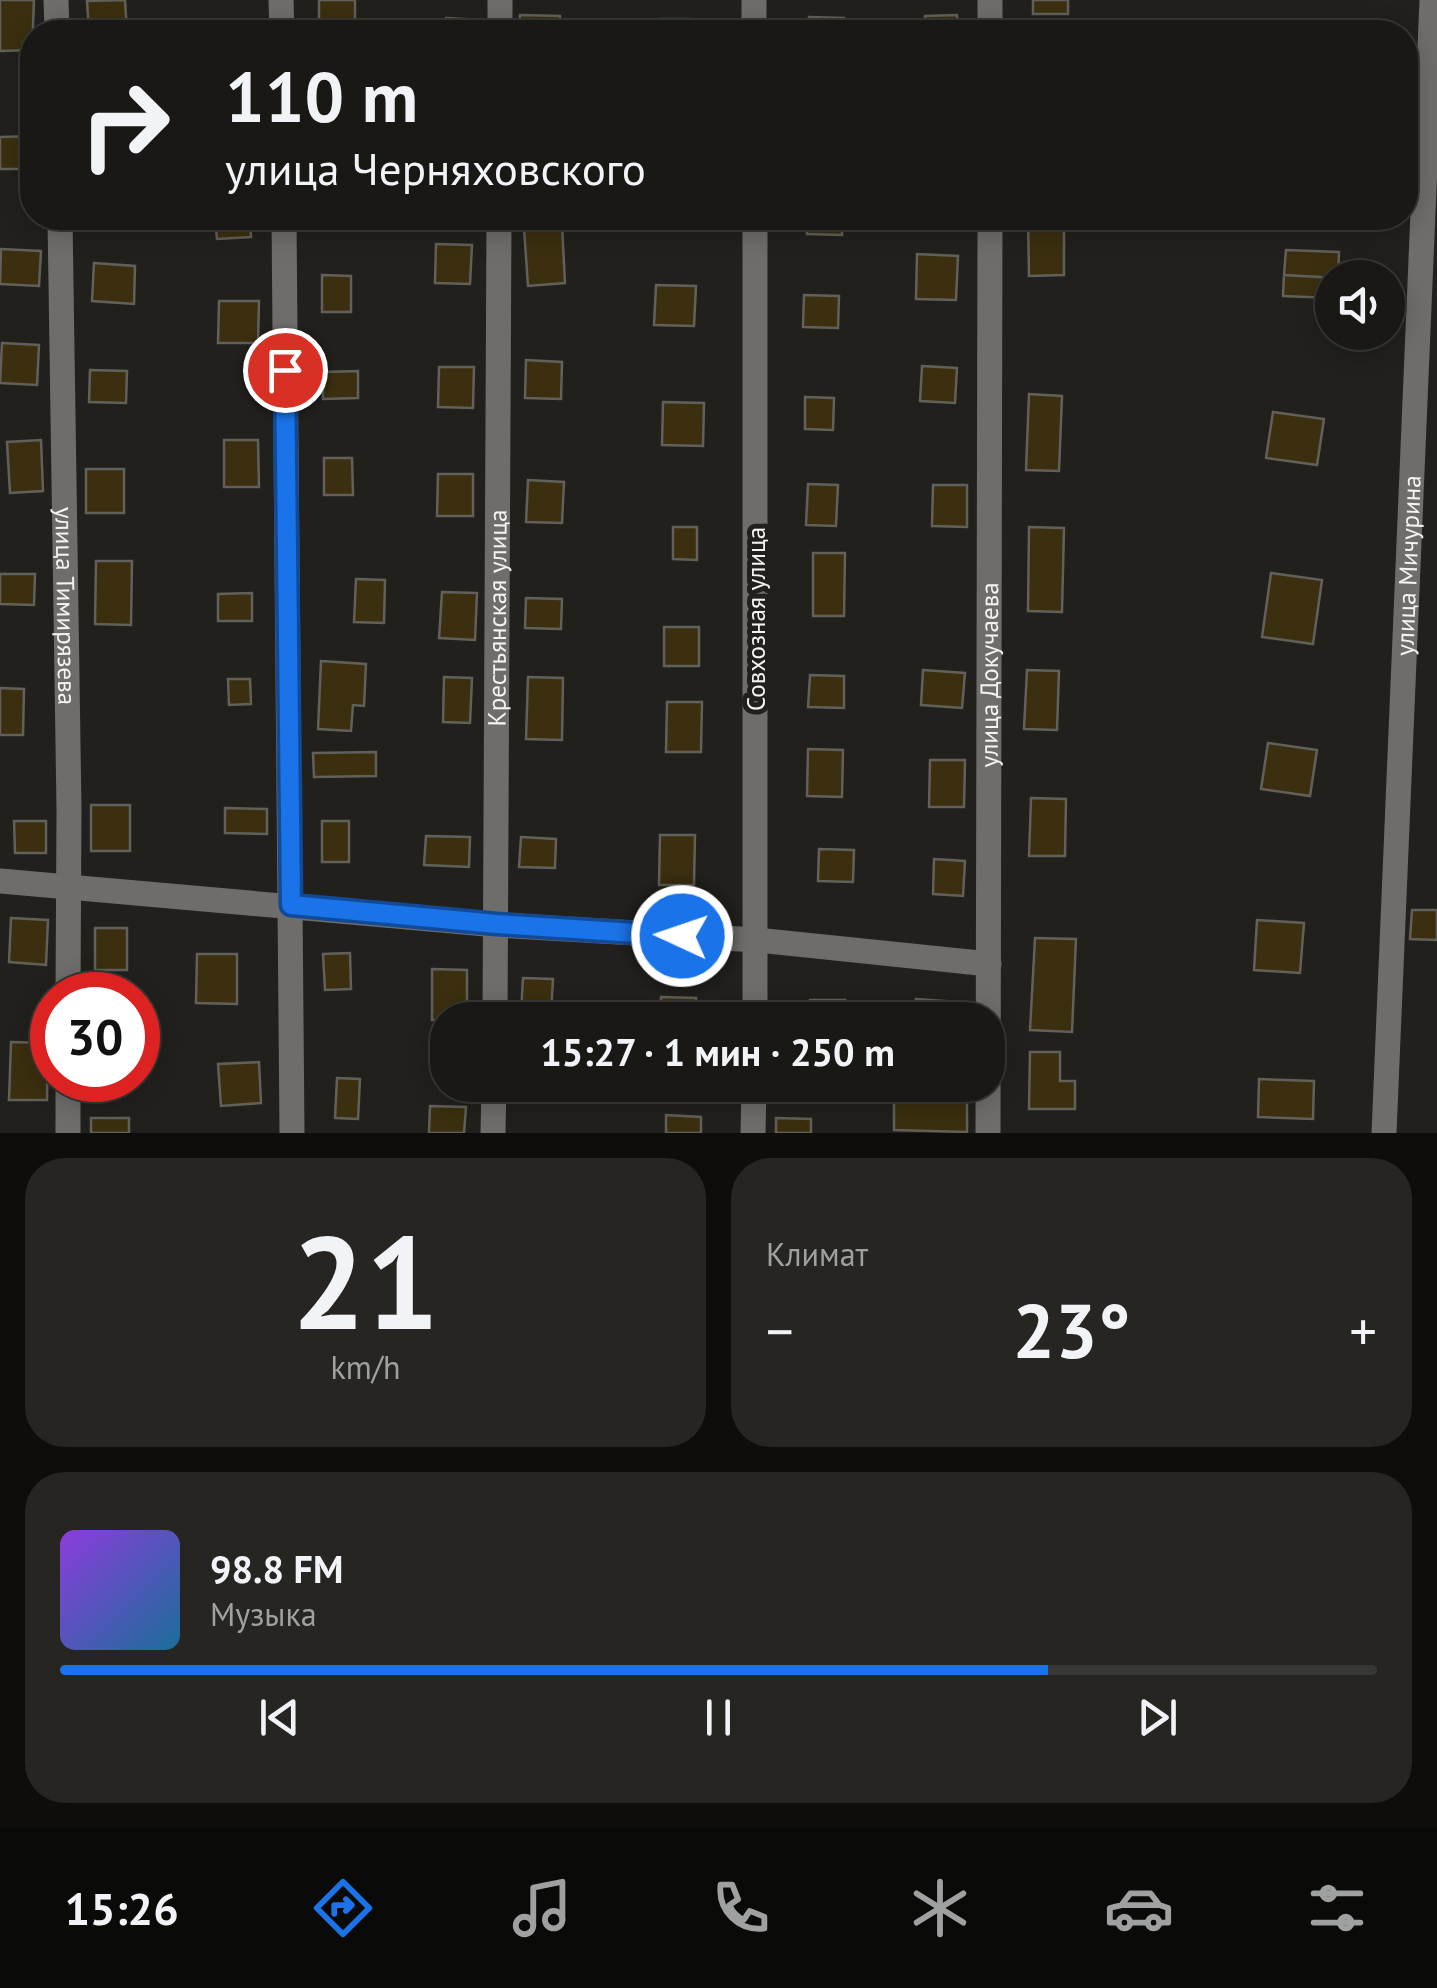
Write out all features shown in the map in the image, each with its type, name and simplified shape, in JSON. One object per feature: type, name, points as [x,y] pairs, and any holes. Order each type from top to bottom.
[{"type":"street","name":"улица Мичурина","points":[[1384,1133],[1432,0]]},
{"type":"street","name":"улица Тимирязева","points":[[60,230],[68,972]]},
{"type":"street","points":[[284,230],[292,1133]]},
{"type":"street","name":"Крестьянская улица","points":[[495,1002],[499,230]]},
{"type":"street","name":"Совхозная улица","points":[[755,230],[755,1002]]},
{"type":"street","name":"улица Докучаева","points":[[988,1133],[990,230]]},
{"type":"street","points":[[0,881],[497,924],[756,940],[989,964]]},
{"type":"street","points":[[68,1102],[68,1133]]},
{"type":"street","points":[[493,1133],[494,1102]]},
{"type":"street","points":[[753,1133],[754,1102]]},
{"type":"building","points":[[0,0],[34,0],[33,20],[20,20],[20,50],[0,51]]},
{"type":"building","points":[[125,0],[126,20],[88,20],[87,1]]},
{"type":"building","points":[[319,0],[355,0],[355,20],[319,20]]},
{"type":"building","points":[[1033,0],[1068,0],[1068,14],[1033,14]]},
{"type":"building","points":[[520,15],[560,16],[560,20],[520,20]]},
{"type":"building","points":[[957,15],[957,20],[925,20],[925,16]]},
{"type":"building","points":[[809,17],[844,18],[844,20]]},
{"type":"building","points":[[20,136],[20,169],[0,169],[0,137]]},
{"type":"building","points":[[216,230],[251,230],[251,237],[217,239]]},
{"type":"building","points":[[524,230],[562,230],[565,283],[528,286]]},
{"type":"building","points":[[807,230],[842,230],[842,235],[807,234]]},
{"type":"building","points":[[1028,230],[1064,230],[1064,275],[1029,276]]},
{"type":"building","points":[[436,244],[472,245],[470,284],[435,283]]},
{"type":"building","points":[[1,249],[41,251],[39,286],[0,284]]},
{"type":"building","points":[[1286,250],[1339,252],[1339,260],[1315,260],[1315,277],[1284,275]]},
{"type":"building","points":[[917,254],[958,256],[956,300],[916,299]]},
{"type":"building","points":[[94,263],[135,266],[134,304],[92,301]]},
{"type":"building","points":[[322,275],[351,276],[351,312],[322,312]]},
{"type":"building","points":[[1284,275],[1315,277],[1315,297],[1283,296]]},
{"type":"building","points":[[656,285],[696,286],[694,326],[654,325]]},
{"type":"building","points":[[804,295],[839,296],[838,328],[803,327]]},
{"type":"building","points":[[219,301],[259,301],[258,343],[218,343]]},
{"type":"building","points":[[2,343],[39,345],[37,385],[0,383]]},
{"type":"building","points":[[526,360],[562,362],[561,399],[525,398]]},
{"type":"building","points":[[922,366],[957,368],[955,403],[920,401]]},
{"type":"building","points":[[439,367],[474,367],[473,408],[438,407]]},
{"type":"building","points":[[90,370],[127,371],[126,403],[89,402]]},
{"type":"building","points":[[358,371],[358,398],[323,399],[323,372]]},
{"type":"building","points":[[1029,394],[1062,396],[1059,471],[1026,470]]},
{"type":"building","points":[[805,397],[834,398],[833,430],[805,429]]},
{"type":"building","points":[[663,402],[704,403],[703,446],[662,445]]},
{"type":"building","points":[[1273,412],[1324,419],[1317,465],[1266,458]]},
{"type":"building","points":[[41,440],[43,491],[10,493],[7,442]]},
{"type":"building","points":[[224,440],[258,440],[259,487],[224,487]]},
{"type":"building","points":[[324,458],[352,458],[353,495],[324,495]]},
{"type":"building","points":[[86,469],[124,469],[124,513],[86,513]]},
{"type":"building","points":[[438,474],[473,474],[473,516],[437,516]]},
{"type":"building","points":[[528,480],[564,482],[562,523],[526,522]]},
{"type":"building","points":[[808,484],[838,485],[836,526],[806,525]]},
{"type":"building","points":[[933,485],[967,485],[967,527],[932,526]]},
{"type":"building","points":[[673,527],[697,527],[697,560],[673,559]]},
{"type":"building","points":[[1029,527],[1064,528],[1062,612],[1028,611]]},
{"type":"building","points":[[813,553],[845,553],[844,616],[813,616]]},
{"type":"building","points":[[96,561],[132,561],[131,625],[95,624]]},
{"type":"building","points":[[1271,573],[1322,580],[1313,644],[1262,637]]},
{"type":"building","points":[[0,574],[35,574],[34,605],[0,604]]},
{"type":"building","points":[[356,579],[385,580],[384,623],[354,622]]},
{"type":"building","points":[[442,592],[477,593],[475,640],[439,638]]},
{"type":"building","points":[[252,593],[252,621],[218,621],[218,594]]},
{"type":"building","points":[[526,598],[562,599],[561,629],[525,628]]},
{"type":"building","points":[[664,627],[699,627],[699,666],[664,666]]},
{"type":"building","points":[[321,661],[366,664],[364,706],[353,705],[351,731],[318,729]]},
{"type":"building","points":[[923,670],[965,673],[962,708],[921,705]]},
{"type":"building","points":[[1027,670],[1059,671],[1057,730],[1024,729]]},
{"type":"building","points":[[810,675],[844,676],[844,708],[808,707]]},
{"type":"building","points":[[444,677],[472,678],[470,723],[443,722]]},
{"type":"building","points":[[528,677],[563,678],[562,740],[526,739]]},
{"type":"building","points":[[228,679],[250,679],[251,704],[229,705]]},
{"type":"building","points":[[0,688],[24,689],[23,735],[0,735]]},
{"type":"building","points":[[667,702],[702,702],[701,752],[666,752]]},
{"type":"building","points":[[1268,743],[1317,750],[1310,796],[1261,789]]},
{"type":"building","points":[[808,749],[843,750],[842,797],[807,796]]},
{"type":"building","points":[[376,752],[376,776],[314,777],[313,753]]},
{"type":"building","points":[[930,760],[965,760],[964,807],[929,807]]},
{"type":"building","points":[[1031,798],[1066,799],[1065,856],[1029,856]]},
{"type":"building","points":[[91,805],[130,805],[130,851],[91,851]]},
{"type":"building","points":[[225,808],[267,809],[267,834],[225,833]]},
{"type":"building","points":[[14,821],[46,821],[46,853],[15,853]]},
{"type":"building","points":[[322,821],[349,821],[349,862],[322,862]]},
{"type":"building","points":[[660,835],[695,835],[694,885],[659,885]]},
{"type":"building","points":[[426,836],[470,837],[469,867],[424,865]]},
{"type":"building","points":[[521,837],[556,839],[555,868],[519,867]]},
{"type":"building","points":[[819,849],[854,850],[853,882],[818,881]]},
{"type":"building","points":[[934,859],[965,861],[963,896],[933,894]]},
{"type":"building","points":[[1412,910],[1437,910],[1437,940],[1410,939]]},
{"type":"building","points":[[11,918],[48,920],[46,965],[9,962]]},
{"type":"building","points":[[1257,920],[1304,923],[1300,973],[1254,970]]},
{"type":"building","points":[[95,928],[127,928],[127,970],[95,970]]},
{"type":"building","points":[[1035,938],[1076,939],[1072,1032],[1030,1030]]},
{"type":"building","points":[[350,953],[351,989],[325,990],[323,954]]},
{"type":"building","points":[[197,954],[237,954],[237,1004],[196,1003]]},
{"type":"building","points":[[432,969],[467,970],[467,1002],[432,1002]]},
{"type":"building","points":[[523,978],[553,979],[552,1002],[522,1002]]},
{"type":"building","points":[[661,997],[696,998],[696,1002],[661,1002]]},
{"type":"building","points":[[916,999],[958,1002],[916,1002]]},
{"type":"building","points":[[810,1000],[845,1000],[845,1002]]},
{"type":"building","points":[[11,1042],[30,1043],[30,1100],[9,1100]]},
{"type":"building","points":[[1030,1052],[1060,1052],[1060,1081],[1075,1081],[1075,1109],[1029,1109]]},
{"type":"building","points":[[259,1062],[261,1103],[221,1106],[218,1064]]},
{"type":"building","points":[[337,1078],[360,1079],[358,1119],[335,1118]]},
{"type":"building","points":[[1259,1079],[1314,1081],[1313,1119],[1258,1117]]},
{"type":"building","points":[[894,1102],[967,1102],[967,1132],[894,1130]]},
{"type":"building","points":[[430,1106],[466,1107],[464,1133],[429,1133]]},
{"type":"building","points":[[666,1115],[701,1117],[701,1133],[666,1133]]},
{"type":"building","points":[[91,1118],[129,1118],[129,1133],[91,1133]]},
{"type":"building","points":[[776,1118],[811,1119],[811,1133],[776,1133]]},
{"type":"route","points":[[285,370],[291,905],[682,936]]}]
